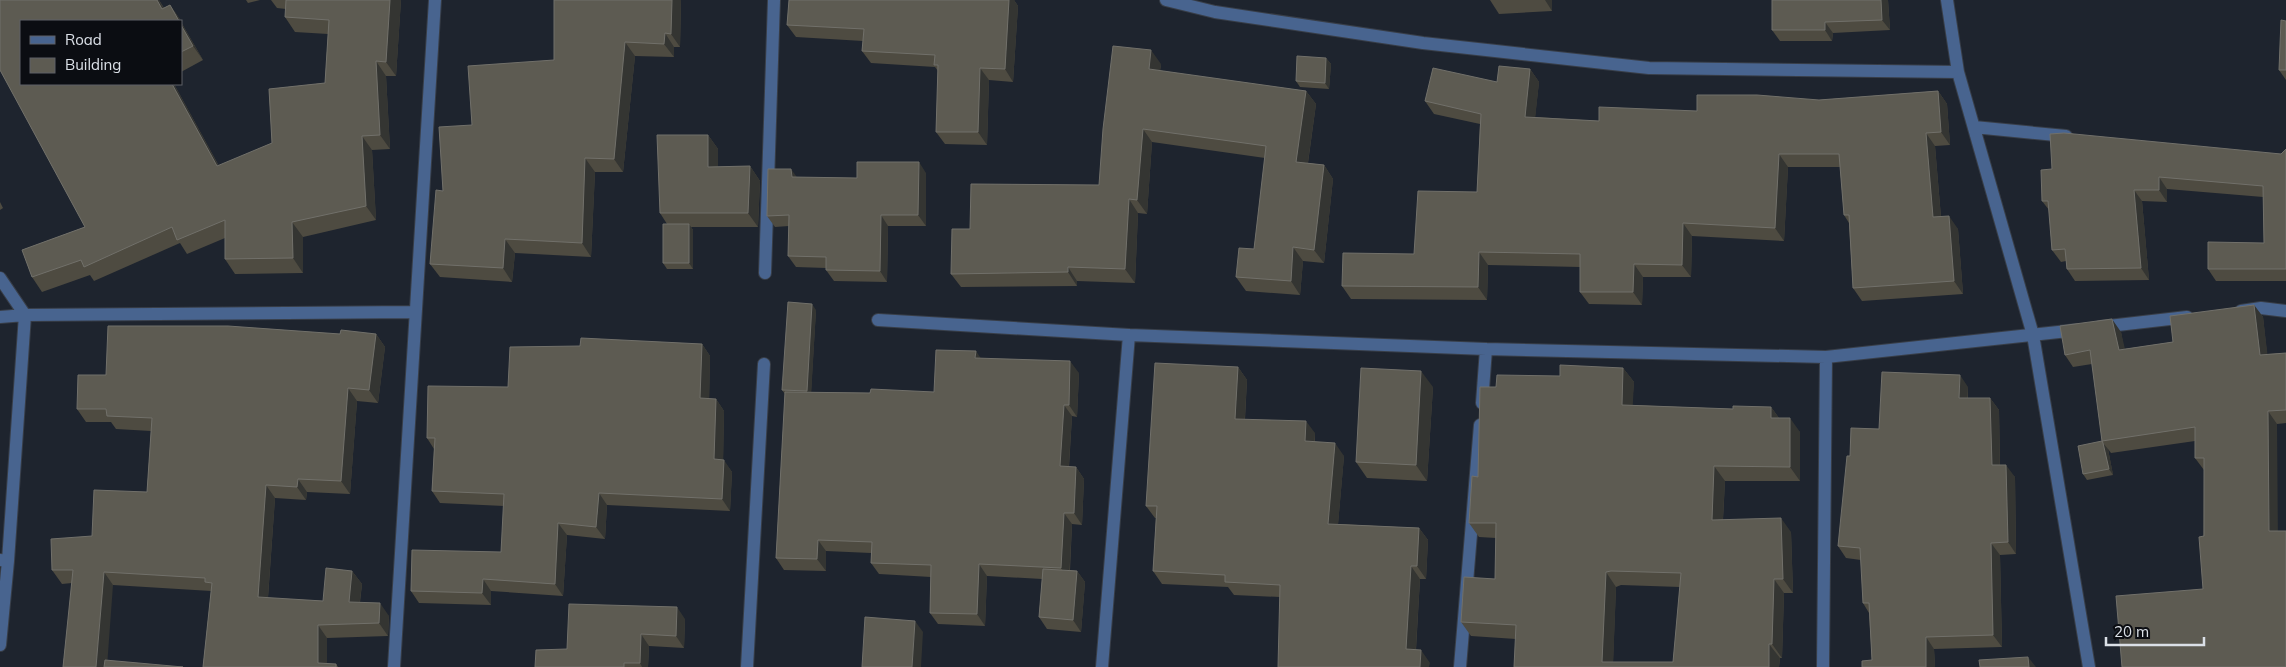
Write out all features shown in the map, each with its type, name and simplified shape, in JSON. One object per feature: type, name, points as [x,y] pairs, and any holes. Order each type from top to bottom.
[{"type":"street","points":[[394,667],[434,0]]},
{"type":"street","points":[[765,274],[774,0]]},
{"type":"street","points":[[1166,0],[1215,12],[1413,41],[1649,68],[1958,72]]},
{"type":"street","points":[[1947,0],[1958,72],[2033,335],[2089,667]]},
{"type":"street","points":[[1974,127],[2081,138]]},
{"type":"street","points":[[0,278],[24,314],[4,561],[0,645]]},
{"type":"street","points":[[2231,312],[2261,308],[2286,311]]},
{"type":"street","points":[[0,317],[24,314],[414,312]]},
{"type":"street","points":[[878,320],[1129,334],[1486,349],[1826,357],[2201,315]]},
{"type":"street","points":[[1102,667],[1129,334]]},
{"type":"street","points":[[1460,667],[1486,349]]},
{"type":"street","points":[[1823,667],[1826,357]]},
{"type":"street","points":[[747,667],[764,364]]},
{"type":"building","points":[[0,0],[157,0],[162,9],[170,5],[178,20],[20,20],[20,85],[173,85],[217,166],[272,143],[269,89],[325,83],[329,20],[285,17],[286,0],[390,0],[386,62],[376,61],[380,135],[362,136],[366,206],[292,222],[293,258],[225,259],[225,220],[177,240],[172,227],[84,267],[81,260],[32,277],[22,250],[85,227],[0,70]]},
{"type":"building","points":[[554,0],[672,0],[671,34],[665,33],[664,44],[625,42],[614,159],[585,158],[582,243],[505,239],[503,268],[430,264],[436,190],[443,191],[439,127],[472,125],[468,66],[554,60]]},
{"type":"building","points":[[789,0],[1009,0],[1005,69],[980,68],[978,132],[936,132],[938,65],[934,65],[935,55],[862,51],[864,29],[787,25]]},
{"type":"building","points":[[1772,0],[1881,0],[1882,20],[1825,22],[1825,30],[1772,30]]},
{"type":"building","points":[[2281,20],[2286,21],[2286,70],[2279,70]]},
{"type":"building","points":[[182,27],[193,46],[182,52]]},
{"type":"building","points":[[1113,46],[1151,50],[1149,69],[1306,91],[1296,162],[1324,165],[1314,250],[1293,247],[1291,281],[1236,277],[1239,248],[1254,249],[1266,146],[1143,129],[1137,200],[1129,199],[1125,269],[1068,267],[1068,272],[951,274],[952,229],[970,229],[971,184],[1099,185],[1103,129]]},
{"type":"building","points":[[1297,56],[1326,58],[1325,83],[1296,81]]},
{"type":"building","points":[[1499,66],[1530,69],[1525,117],[1599,121],[1599,107],[1697,111],[1697,95],[1757,95],[1819,100],[1938,91],[1941,132],[1926,133],[1933,217],[1949,216],[1954,281],[1853,288],[1849,215],[1844,215],[1839,154],[1779,154],[1775,228],[1683,223],[1682,265],[1634,264],[1633,292],[1580,292],[1580,254],[1479,252],[1478,287],[1342,286],[1343,253],[1414,254],[1418,191],[1477,192],[1481,114],[1425,101],[1433,68],[1497,82]]},
{"type":"building","points":[[2064,133],[2281,154],[2286,149],[2286,269],[2208,269],[2208,242],[2264,243],[2263,186],[2159,177],[2159,190],[2134,190],[2141,268],[2067,269],[2065,249],[2052,250],[2048,201],[2042,201],[2041,170],[2052,169],[2050,134]]},
{"type":"building","points":[[657,135],[708,135],[708,167],[750,166],[748,213],[660,213]]},
{"type":"building","points":[[857,162],[919,162],[918,215],[881,215],[880,271],[826,270],[826,257],[788,256],[789,215],[767,216],[768,169],[791,169],[792,177],[857,178]]},
{"type":"building","points":[[663,224],[689,224],[689,263],[663,263]]},
{"type":"building","points":[[788,302],[812,304],[807,391],[782,390]]},
{"type":"building","points":[[2254,305],[2260,355],[2286,353],[2286,410],[2268,411],[2269,531],[2286,531],[2286,667],[2122,667],[2116,596],[2203,589],[2199,537],[2204,536],[2204,458],[2195,458],[2195,427],[2102,441],[2090,350],[2065,355],[2060,326],[2112,319],[2119,350],[2173,342],[2170,316]]},
{"type":"building","points":[[108,326],[228,326],[340,334],[341,330],[376,334],[369,390],[348,388],[341,481],[298,479],[297,487],[266,485],[258,597],[323,601],[326,568],[352,571],[349,602],[380,603],[379,623],[318,625],[318,663],[336,664],[336,667],[203,667],[212,583],[205,582],[205,578],[104,572],[96,667],[63,667],[73,570],[52,570],[51,539],[92,536],[94,490],[147,492],[152,418],[107,416],[106,409],[77,409],[78,375],[106,375]]},
{"type":"building","points":[[581,338],[702,344],[700,398],[716,399],[714,459],[724,460],[722,499],[599,493],[596,527],[558,523],[555,584],[483,579],[482,593],[411,591],[412,550],[501,552],[504,494],[432,491],[435,438],[427,438],[428,386],[508,387],[510,347],[580,346]]},
{"type":"building","points":[[936,350],[976,351],[975,358],[1070,361],[1069,405],[1064,405],[1060,466],[1076,467],[1074,513],[1064,513],[1061,568],[979,564],[977,614],[930,613],[931,565],[871,563],[872,542],[818,540],[817,559],[776,558],[785,392],[870,393],[871,389],[934,392]]},
{"type":"building","points":[[1155,363],[1238,367],[1235,419],[1306,421],[1305,441],[1335,443],[1328,524],[1419,528],[1417,566],[1411,566],[1406,649],[1421,650],[1420,667],[1278,667],[1280,585],[1225,582],[1225,575],[1153,571],[1157,506],[1146,506]]},
{"type":"building","points":[[1560,365],[1623,368],[1622,405],[1733,409],[1733,406],[1771,407],[1771,418],[1790,418],[1790,467],[1714,466],[1712,520],[1781,518],[1783,579],[1774,579],[1772,644],[1769,644],[1769,667],[1514,667],[1516,625],[1461,622],[1464,577],[1495,579],[1496,523],[1469,523],[1472,476],[1478,477],[1480,387],[1496,387],[1497,375],[1560,376]],"holes":[[[1606,572],[1681,573],[1673,662],[1602,662]]]},
{"type":"building","points":[[1361,368],[1421,371],[1416,465],[1356,462]]},
{"type":"building","points":[[1882,372],[1960,375],[1959,398],[1990,398],[1992,465],[2006,465],[2008,542],[1991,543],[1993,635],[1926,637],[1926,667],[1862,667],[1862,661],[1872,660],[1869,603],[1863,603],[1860,548],[1838,546],[1847,456],[1850,456],[1851,428],[1879,429]]},
{"type":"building","points":[[2102,441],[2109,469],[2083,474],[2078,446]]},
{"type":"building","points":[[1043,569],[1077,571],[1073,620],[1039,617]]},
{"type":"building","points":[[569,604],[677,607],[676,636],[641,634],[640,663],[624,663],[624,667],[535,667],[536,650],[567,649]]},
{"type":"building","points":[[865,617],[915,621],[912,667],[862,667]]},
{"type":"building","points":[[2028,657],[2029,667],[1980,667],[1979,660]]},
{"type":"building","points":[[105,660],[183,667],[104,667]]}]
